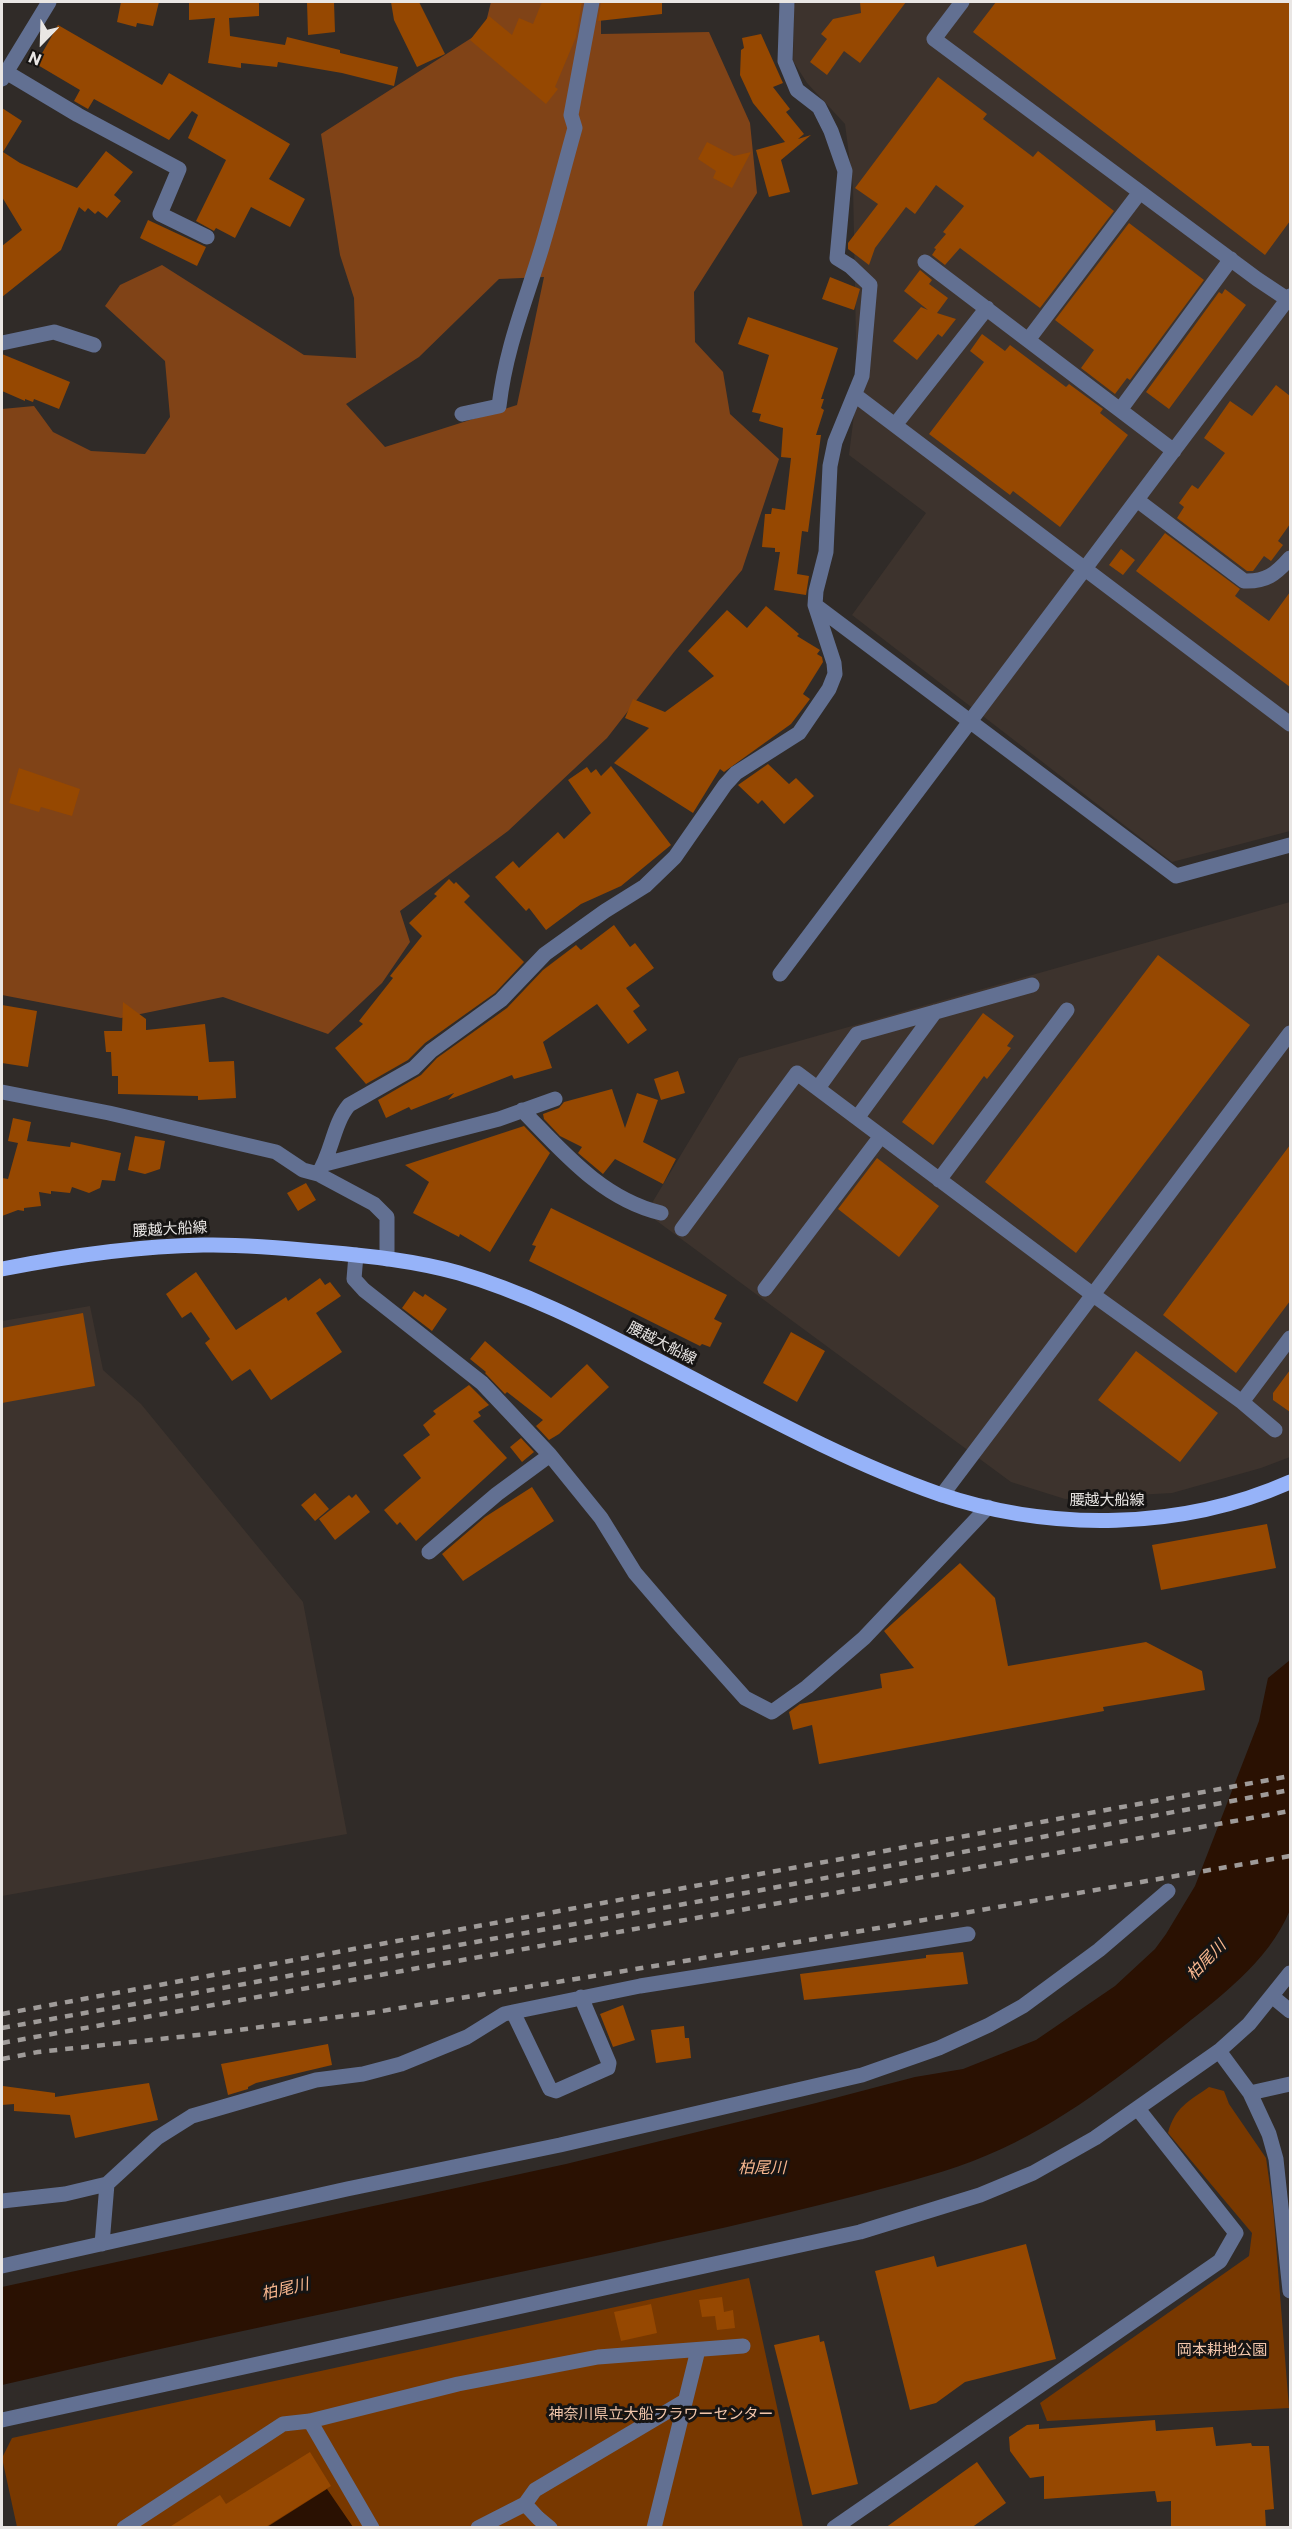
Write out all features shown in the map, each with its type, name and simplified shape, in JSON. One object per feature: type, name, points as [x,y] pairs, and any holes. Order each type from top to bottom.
[{"type":"main road","name":"腰越大船線","points":[[2,1269],[119,1250],[206,1244],[356,1255],[457,1273],[515,1292],[599,1331],[874,1469],[942,1495],[1035,1516],[1093,1520],[1152,1518],[1204,1510],[1268,1492],[1290,1482]]},
{"type":"street","points":[[49,2],[4,75],[179,169],[160,214],[207,237]]},
{"type":"street","points":[[462,414],[499,406],[510,341],[542,248],[575,128],[571,115],[592,2]]},
{"type":"street","points":[[321,1169],[341,1114],[349,1105],[414,1068],[431,1051],[501,1000],[545,954],[645,885],[675,857],[725,784],[736,773],[799,733],[829,689],[835,674],[834,663],[815,605],[816,591],[826,552],[835,442],[862,376],[870,285],[850,266],[837,258],[844,171],[831,131],[819,107],[797,90],[785,61],[787,2]]},
{"type":"street","points":[[780,974],[1290,298],[1231,260],[934,39],[962,2]]},
{"type":"street","points":[[1028,340],[1140,192]]},
{"type":"street","points":[[1120,410],[1231,260]]},
{"type":"street","points":[[925,262],[1174,451]]},
{"type":"street","points":[[895,424],[987,308]]},
{"type":"street","points":[[2,344],[54,332],[94,345]]},
{"type":"street","points":[[855,395],[1290,724]]},
{"type":"street","points":[[1137,500],[1244,581],[1269,578],[1277,574],[1290,558]]},
{"type":"street","points":[[815,605],[1176,876],[1290,845]]},
{"type":"street","points":[[818,1088],[857,1034],[1032,985]]},
{"type":"street","points":[[939,1180],[1067,1010]]},
{"type":"street","points":[[857,1118],[935,1012]]},
{"type":"street","points":[[942,1495],[1290,1033]]},
{"type":"street","points":[[682,1229],[797,1073],[1092,1294],[1242,1402],[1275,1430]]},
{"type":"street","points":[[2,1092],[109,1113],[276,1152],[303,1170],[321,1169],[499,1119],[555,1099]]},
{"type":"street","points":[[522,1110],[587,1176],[640,1208],[661,1213]]},
{"type":"street","points":[[765,1290],[881,1136]]},
{"type":"street","points":[[321,1169],[374,1204],[387,1217],[387,1259]]},
{"type":"street","points":[[356,1255],[354,1279],[364,1290],[482,1383],[550,1455],[601,1518],[635,1573],[745,1698],[772,1712],[807,1687],[864,1638],[988,1507]]},
{"type":"street","points":[[1242,1402],[1290,1338]]},
{"type":"street","points":[[429,1552],[497,1494],[550,1455]]},
{"type":"street","points":[[2,2266],[348,2189],[560,2145],[862,2075],[897,2064],[989,2025],[1023,2006],[1099,1950],[1168,1891]]},
{"type":"street","points":[[2,2201],[65,2194],[107,2184],[156,2138],[192,2116],[316,2080],[363,2074],[401,2064],[467,2037],[504,2014],[581,1997],[968,1934]]},
{"type":"street","points":[[2,2420],[860,2232],[980,2195],[1033,2172],[1095,2138],[1138,2109],[1219,2050],[1249,2024],[1273,1997],[1290,1972]]},
{"type":"street","points":[[513,2012],[550,2089],[556,2091],[608,2068],[609,2063],[581,1997]]},
{"type":"street","points":[[1273,1997],[1290,2011]]},
{"type":"street","points":[[1219,2050],[1250,2093],[1269,2134],[1276,2158],[1290,2291]]},
{"type":"street","points":[[1250,2093],[1290,2084]]},
{"type":"street","points":[[834,2528],[1220,2261],[1236,2233],[1138,2109]]},
{"type":"street","points":[[102,2244],[107,2184]]},
{"type":"street","points":[[124,2528],[143,2522],[283,2424],[310,2421],[458,2384],[586,2360],[743,2346]]},
{"type":"street","points":[[654,2528],[698,2350]]},
{"type":"street","points":[[478,2528],[525,2504],[535,2490],[685,2401]]},
{"type":"street","points":[[310,2421],[372,2528]]},
{"type":"street","points":[[525,2504],[550,2528]]},
{"type":"shaded area","points":[[491,2],[601,2],[601,34],[709,32],[750,123],[757,193],[694,292],[695,342],[723,372],[730,414],[779,459],[742,570],[607,738],[508,831],[400,911],[410,942],[382,983],[328,1034],[223,997],[121,1018],[2,995],[2,409],[34,406],[53,432],[91,451],[145,454],[170,417],[165,361],[105,306],[120,285],[162,265],[304,355],[356,358],[354,298],[340,255],[321,134],[484,30]],"holes":[[[544,277],[517,405],[385,447],[346,404],[419,357],[499,279]]]},
{"type":"shaded area","points":[[796,2],[1290,2],[1290,831],[1172,862],[852,615],[926,513],[849,455],[857,391],[853,186],[845,124],[807,83],[793,61]]},
{"type":"shaded area","points":[[1290,902],[1290,1457],[1261,1468],[1172,1493],[1065,1499],[1011,1482],[646,1213],[739,1058]]},
{"type":"shaded area","points":[[90,1306],[103,1370],[141,1404],[303,1602],[347,1834],[2,1896],[2,1321]]},
{"type":"green space","name":"岡本耕地公園","points":[[1209,2087],[1224,2091],[1229,2104],[1266,2158],[1273,2207],[1289,2408],[1047,2421],[1040,2403],[1249,2256],[1252,2233],[1168,2133],[1179,2111]]},
{"type":"green space","name":"神奈川県立大船フラワーセンター","points":[[749,2278],[803,2527],[17,2527],[2,2458],[12,2438]]},
{"type":"water","name":"柏尾川","points":[[1290,1660],[1290,1910],[1281,1929],[1255,1963],[1208,2006],[1103,2088],[1028,2136],[973,2161],[943,2171],[788,2213],[2,2385],[2,2287],[566,2164],[915,2077],[963,2069],[1036,2040],[1115,1986],[1155,1949],[1166,1934],[1195,1886],[1259,1721],[1268,1678]]},
{"type":"water","points":[[327,2489],[353,2527],[267,2527]]},
{"type":"building","points":[[121,2],[159,2],[153,26],[137,23],[136,27],[117,22]]},
{"type":"building","points":[[189,2],[259,2],[259,16],[229,18],[230,36],[285,45],[287,37],[398,67],[394,86],[342,73],[278,62],[277,67],[241,63],[241,68],[208,63],[215,18],[189,20]]},
{"type":"building","points":[[307,2],[334,2],[335,32],[308,35]]},
{"type":"building","points":[[391,2],[419,2],[445,54],[417,67],[394,20]]},
{"type":"building","points":[[542,2],[582,2],[576,37],[555,87],[558,89],[546,104],[470,40],[489,16],[512,35],[519,18],[533,24]]},
{"type":"building","points":[[601,2],[662,2],[662,14],[598,21]]},
{"type":"building","points":[[860,2],[906,2],[860,63],[844,51],[827,75],[810,62],[827,39],[821,34],[833,19],[861,13]]},
{"type":"building","points":[[996,2],[1290,2],[1290,221],[1265,255],[973,32]]},
{"type":"building","points":[[58,25],[162,85],[169,73],[290,144],[269,179],[305,199],[290,227],[251,207],[235,238],[216,228],[214,231],[196,221],[226,160],[188,138],[198,115],[192,111],[169,140],[94,99],[88,109],[74,101],[80,90],[36,64]]},
{"type":"building","points":[[761,34],[783,83],[773,87],[790,109],[786,112],[804,134],[798,139],[811,135],[781,160],[790,192],[769,197],[756,150],[785,142],[753,103],[740,75],[741,50],[744,48],[742,38]]},
{"type":"building","points":[[938,77],[987,114],[983,119],[1033,157],[1038,151],[1114,211],[1040,308],[960,248],[945,265],[932,255],[936,249],[934,248],[946,234],[943,232],[964,206],[936,185],[915,214],[906,207],[875,248],[869,265],[848,249],[848,243],[878,204],[855,188]]},
{"type":"building","points":[[2,108],[22,121],[3,152],[20,163],[77,188],[106,151],[133,172],[114,195],[121,201],[107,218],[98,211],[95,214],[88,208],[85,212],[79,207],[61,250],[2,297],[2,246],[22,230],[2,197]]},
{"type":"building","points":[[707,142],[734,156],[751,152],[732,188],[713,178],[716,171],[698,159]]},
{"type":"building","points":[[148,220],[206,247],[197,266],[140,238]]},
{"type":"building","points":[[1129,223],[1204,280],[1130,380],[1127,378],[1115,394],[1081,368],[1094,350],[1055,320]]},
{"type":"building","points":[[920,270],[932,280],[929,284],[948,298],[937,313],[956,319],[942,337],[938,334],[917,360],[893,341],[921,307],[928,310],[904,291]]},
{"type":"building","points":[[830,277],[860,289],[854,310],[822,299]]},
{"type":"building","points":[[1225,289],[1246,305],[1169,409],[1146,392],[1219,292],[1222,294]]},
{"type":"building","points":[[748,317],[838,348],[821,399],[824,399],[821,408],[824,410],[816,435],[821,435],[808,532],[802,531],[797,574],[809,576],[806,595],[774,590],[780,552],[775,552],[775,548],[762,547],[765,514],[771,514],[772,508],[785,510],[791,458],[781,457],[783,428],[759,421],[761,414],[752,412],[769,355],[738,344]]},
{"type":"building","points":[[982,334],[1005,351],[1010,345],[1066,387],[1069,384],[1103,409],[1100,413],[1128,435],[1060,527],[1013,491],[1010,495],[929,434],[984,362],[970,351]]},
{"type":"building","points":[[2,354],[70,382],[59,409],[34,399],[33,402],[25,399],[25,401],[2,391]]},
{"type":"building","points":[[1276,385],[1290,396],[1290,524],[1278,541],[1283,545],[1271,561],[1264,556],[1253,571],[1247,571],[1177,518],[1184,507],[1179,503],[1192,485],[1198,489],[1225,453],[1204,438],[1230,401],[1252,416]]},
{"type":"building","points":[[1165,533],[1240,589],[1235,596],[1269,621],[1290,592],[1290,687],[1136,571]]},
{"type":"building","points":[[1121,549],[1135,560],[1123,575],[1109,565]]},
{"type":"building","points":[[766,606],[799,634],[797,636],[820,650],[817,654],[822,657],[823,662],[803,694],[810,699],[791,724],[724,772],[720,769],[693,813],[614,763],[649,728],[625,718],[633,699],[665,712],[714,676],[688,651],[727,610],[747,628]]},
{"type":"building","points":[[768,764],[789,784],[796,778],[814,796],[784,824],[762,800],[758,804],[738,785]]},
{"type":"building","points":[[611,766],[671,845],[621,886],[581,904],[546,930],[529,908],[526,911],[495,877],[513,861],[519,868],[558,832],[564,839],[591,813],[568,780],[587,767],[591,773],[596,769],[601,776]]},
{"type":"building","points":[[19,768],[80,789],[72,816],[41,807],[39,812],[9,803]]},
{"type":"building","points":[[449,879],[454,884],[456,882],[470,896],[464,902],[524,962],[495,993],[425,1043],[408,1060],[366,1084],[335,1048],[363,1024],[359,1021],[393,978],[390,976],[422,936],[409,923],[437,896],[434,894]]},
{"type":"building","points":[[614,925],[630,947],[635,943],[654,968],[626,988],[640,1006],[633,1011],[647,1030],[628,1044],[597,1004],[543,1042],[552,1068],[514,1079],[512,1075],[448,1100],[454,1093],[411,1110],[409,1107],[386,1118],[378,1100],[421,1075],[437,1058],[507,1008],[543,970],[576,945],[581,950]]},
{"type":"building","points":[[1158,955],[1250,1025],[1076,1253],[985,1182]]},
{"type":"building","points":[[123,1002],[146,1019],[146,1030],[205,1024],[209,1062],[234,1061],[236,1098],[198,1100],[198,1096],[118,1094],[118,1076],[112,1076],[111,1052],[106,1052],[104,1031],[122,1031]]},
{"type":"building","points":[[2,1005],[37,1011],[28,1067],[2,1063]]},
{"type":"building","points":[[983,1013],[1014,1036],[1007,1046],[1011,1048],[987,1079],[984,1076],[933,1145],[902,1122]]},
{"type":"building","points":[[678,1071],[685,1093],[661,1100],[654,1079]]},
{"type":"building","points":[[612,1089],[625,1128],[637,1093],[658,1100],[643,1142],[676,1159],[663,1184],[615,1159],[603,1174],[578,1153],[582,1147],[560,1136],[544,1119],[543,1114],[559,1108],[564,1102]]},
{"type":"building","points":[[13,1118],[31,1122],[27,1141],[70,1147],[71,1142],[121,1153],[115,1181],[102,1180],[100,1188],[89,1193],[72,1187],[70,1193],[39,1192],[41,1206],[24,1208],[24,1211],[18,1210],[2,1216],[2,1178],[8,1179],[18,1143],[8,1141]]},
{"type":"building","points":[[524,1126],[550,1153],[490,1252],[460,1234],[459,1237],[413,1213],[429,1182],[405,1165]]},
{"type":"building","points":[[135,1136],[165,1141],[160,1169],[145,1174],[128,1170]]},
{"type":"building","points":[[1290,1145],[1290,1301],[1236,1373],[1163,1315]]},
{"type":"building","points":[[877,1158],[939,1206],[899,1257],[838,1209]]},
{"type":"building","points":[[306,1183],[316,1200],[298,1211],[287,1193]]},
{"type":"building","points":[[551,1208],[727,1295],[714,1319],[722,1323],[710,1347],[702,1344],[700,1346],[529,1261],[536,1246],[532,1245]]},
{"type":"building","points":[[196,1272],[236,1330],[286,1297],[288,1301],[320,1278],[325,1285],[330,1282],[341,1296],[316,1313],[342,1352],[271,1400],[250,1369],[232,1381],[205,1343],[210,1339],[191,1312],[182,1318],[166,1294]]},
{"type":"building","points":[[414,1291],[423,1297],[425,1294],[447,1309],[432,1331],[402,1308]]},
{"type":"building","points":[[83,1313],[95,1386],[2,1403],[2,1328]]},
{"type":"building","points":[[791,1332],[825,1351],[797,1402],[763,1383]]},
{"type":"building","points":[[485,1341],[551,1398],[587,1364],[609,1387],[559,1434],[549,1440],[536,1426],[543,1420],[507,1392],[505,1394],[486,1372],[470,1359]]},
{"type":"building","points":[[1136,1351],[1218,1413],[1180,1462],[1098,1400]]},
{"type":"building","points":[[1290,1370],[1290,1412],[1273,1400],[1273,1393]]},
{"type":"building","points":[[469,1385],[489,1405],[478,1412],[481,1416],[473,1421],[507,1458],[416,1541],[400,1522],[397,1525],[384,1510],[421,1478],[403,1455],[430,1435],[423,1425],[436,1414],[433,1411]]},
{"type":"building","points":[[521,1438],[534,1452],[522,1462],[510,1447]]},
{"type":"building","points":[[532,1487],[554,1521],[463,1581],[442,1554],[485,1517]]},
{"type":"building","points":[[315,1493],[329,1509],[315,1521],[301,1505]]},
{"type":"building","points":[[356,1494],[370,1512],[335,1540],[319,1519],[349,1495],[352,1498]]},
{"type":"building","points":[[1267,1524],[1276,1568],[1161,1590],[1152,1545]]},
{"type":"building","points":[[960,1563],[995,1598],[1008,1666],[1146,1642],[1202,1671],[1205,1690],[1103,1707],[1104,1711],[819,1764],[812,1725],[793,1730],[789,1712],[800,1704],[882,1688],[880,1674],[914,1668],[884,1631]]},
{"type":"building","points":[[963,1952],[968,1984],[804,2000],[800,1974],[926,1958],[926,1955]]},
{"type":"building","points":[[623,2005],[635,2040],[613,2047],[600,2014]]},
{"type":"building","points":[[684,2026],[685,2038],[689,2038],[691,2058],[656,2063],[651,2030]]},
{"type":"building","points":[[328,2044],[332,2065],[256,2083],[248,2089],[228,2095],[221,2064]]},
{"type":"building","points":[[149,2083],[158,2120],[75,2138],[70,2115],[14,2111],[14,2104],[2,2105],[3,2086],[55,2093],[55,2097]]},
{"type":"building","points":[[1026,2244],[1056,2359],[965,2382],[936,2403],[910,2410],[875,2271],[934,2256],[937,2267]]},
{"type":"building","points":[[722,2297],[724,2312],[733,2310],[735,2328],[717,2330],[715,2316],[702,2317],[699,2300]]},
{"type":"building","points":[[651,2304],[657,2333],[621,2341],[614,2312]]},
{"type":"building","points":[[819,2335],[820,2342],[824,2341],[858,2484],[812,2495],[774,2345]]},
{"type":"building","points":[[1155,2420],[1156,2431],[1213,2427],[1216,2446],[1251,2443],[1252,2446],[1269,2446],[1274,2509],[1265,2510],[1266,2528],[1171,2528],[1171,2501],[1157,2502],[1155,2491],[1044,2499],[1044,2476],[1030,2478],[1010,2451],[1009,2437],[1027,2425],[1039,2424],[1039,2429]]},
{"type":"building","points":[[310,2452],[331,2486],[264,2528],[168,2528],[220,2495],[226,2504]]},
{"type":"building","points":[[977,2462],[1006,2503],[971,2528],[885,2528]]},
{"type":"railway","points":[[2,2014],[1290,1776]]},
{"type":"railway","points":[[2,2028],[767,1889],[1290,1790]]},
{"type":"railway","points":[[2,2043],[1290,1811]]},
{"type":"railway","points":[[2,2059],[38,2052],[207,2034],[376,2012],[775,1946],[1290,1856]]}]
